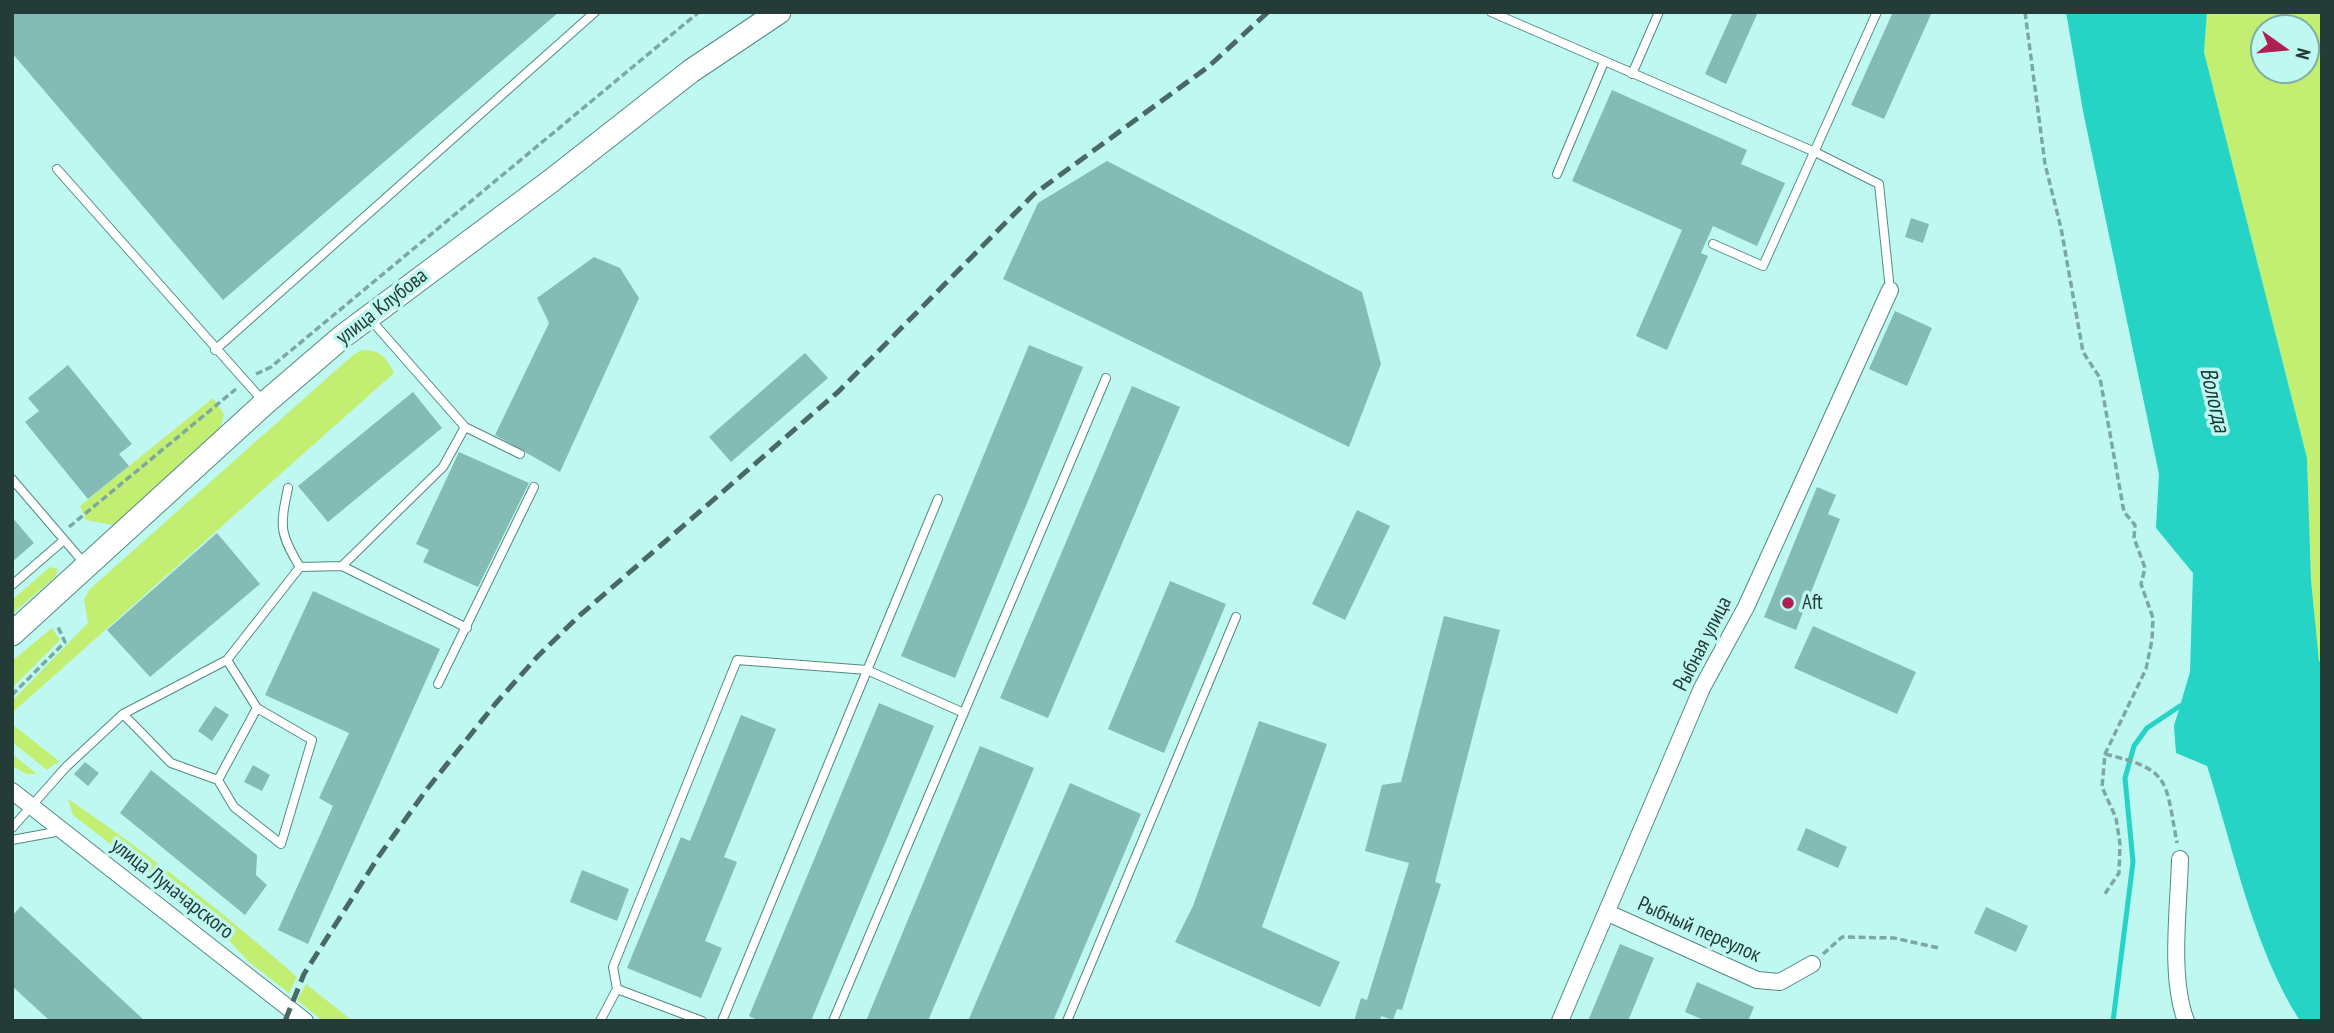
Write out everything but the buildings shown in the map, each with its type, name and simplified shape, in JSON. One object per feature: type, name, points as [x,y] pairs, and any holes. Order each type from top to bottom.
[{"type":"main road","name":"улица Клубова","points":[[12,634],[265,403],[368,317],[551,181],[691,71],[779,12]]},
{"type":"street","name":"Рыбная улица","points":[[1560,1021],[1702,688],[1746,607],[1890,290]]},
{"type":"street","name":"улица Луначарского","points":[[12,791],[305,1021]]},
{"type":"street","points":[[2180,859],[2178,972],[2180,1006],[2186,1021]]},
{"type":"street","name":"Рыбный переулок","points":[[1608,913],[1757,981],[1780,982],[1812,964]]},
{"type":"lane","points":[[215,350],[595,12]]},
{"type":"lane","points":[[1491,12],[1815,152],[1879,184],[1890,290]]},
{"type":"lane","points":[[1632,74],[1659,12]]},
{"type":"lane","points":[[1713,244],[1763,266],[1877,12]]},
{"type":"lane","points":[[1557,174],[1604,62]]},
{"type":"lane","points":[[57,169],[215,350],[265,403]]},
{"type":"lane","points":[[368,317],[465,427],[520,454]]},
{"type":"lane","points":[[833,1021],[1106,378]]},
{"type":"lane","points":[[342,566],[443,467],[465,427]]},
{"type":"lane","points":[[12,479],[86,566]]},
{"type":"lane","points":[[288,488],[282,517],[284,540],[300,566]]},
{"type":"lane","points":[[438,684],[534,488]]},
{"type":"lane","points":[[722,1021],[937,499]]},
{"type":"lane","points":[[12,585],[62,538]]},
{"type":"lane","points":[[300,566],[342,566],[467,628]]},
{"type":"lane","points":[[12,828],[30,806],[123,714],[227,660],[300,566]]},
{"type":"lane","points":[[1068,1021],[1236,617]]},
{"type":"lane","points":[[123,714],[171,763],[218,780],[234,807],[281,844],[312,740],[257,708],[227,660]]},
{"type":"lane","points":[[600,1021],[617,989],[613,967],[737,660],[867,670],[964,713]]},
{"type":"lane","points":[[218,780],[257,708]]},
{"type":"lane","points":[[12,840],[63,831]]},
{"type":"lane","points":[[617,989],[702,1021]]},
{"type":"path","points":[[62,538],[244,381],[271,367],[699,12]]},
{"type":"path","points":[[2025,12],[2045,164],[2061,228],[2083,352],[2100,378],[2124,512],[2135,525],[2134,538],[2145,568],[2141,584],[2153,618],[2146,668],[2105,754],[2102,787],[2116,818],[2120,844],[2119,873],[2104,895]]},
{"type":"path","points":[[12,695],[65,642],[58,627]]},
{"type":"path","points":[[2105,754],[2144,764],[2159,774],[2170,804],[2180,859]]},
{"type":"path","points":[[1812,964],[1842,937],[1894,938],[1939,948]]},
{"type":"green space","points":[[2207,12],[2322,12],[2322,662],[2319,661],[2311,580],[2307,458],[2204,52]]},
{"type":"green space","points":[[362,350],[373,351],[382,356],[394,373],[12,713],[12,701],[88,623],[84,599],[90,589],[353,355]]},
{"type":"green space","points":[[213,398],[224,414],[221,426],[213,436],[113,525],[86,520],[80,506]]},
{"type":"green space","points":[[50,567],[58,569],[55,577],[12,614],[12,600]]},
{"type":"green space","points":[[52,628],[60,640],[12,688],[12,661]]},
{"type":"green space","points":[[12,724],[59,761],[47,770],[12,742]]},
{"type":"green space","points":[[12,754],[37,774],[27,774],[12,766]]},
{"type":"green space","points":[[68,799],[186,885],[297,977],[289,993],[249,962],[213,923],[73,815]]},
{"type":"green space","points":[[306,984],[352,1021],[323,1021],[297,1000]]},
{"type":"water","name":"Вологда","points":[[2066,12],[2207,12],[2204,52],[2307,458],[2311,580],[2319,661],[2322,662],[2322,1021],[2300,1021],[2269,961],[2246,896],[2207,766],[2176,753],[2174,726],[2190,672],[2193,573],[2156,528],[2159,474],[2083,111]]},
{"type":"waterway","points":[[2113,1021],[2133,862],[2125,778],[2134,746],[2147,728],[2180,706]]},
{"type":"railway","points":[[285,1021],[304,974],[379,856],[427,789],[496,703],[538,656],[579,616],[838,392],[1034,194],[1208,67],[1268,12]]},
{"type":"place","name":"Aft","points":[[1788,603]]}]
